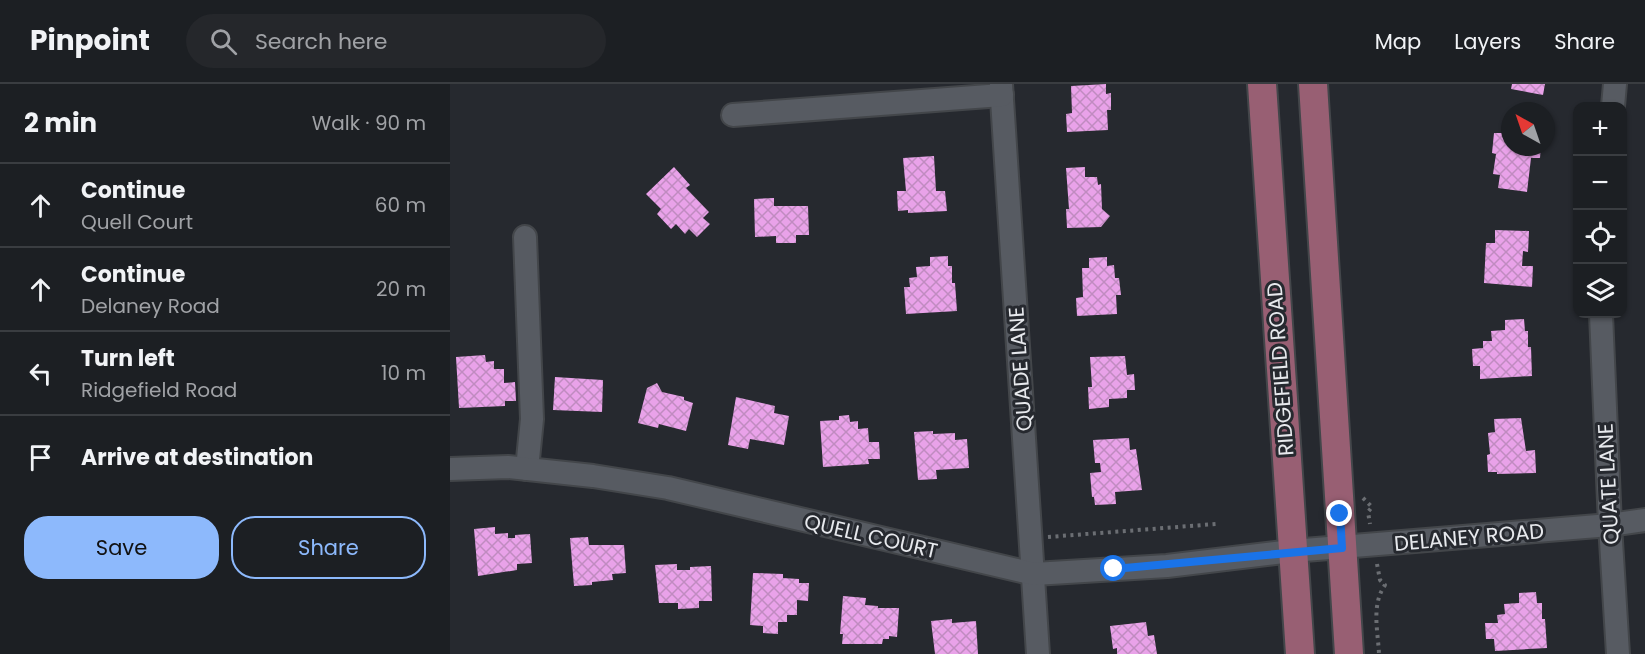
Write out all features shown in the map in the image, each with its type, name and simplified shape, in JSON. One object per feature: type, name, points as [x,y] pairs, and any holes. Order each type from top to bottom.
[{"type":"main road","name":"RIDGEFIELD ROAD","points":[[1262,84],[1300,654]]},
{"type":"main road","points":[[1313,84],[1349,654]]},
{"type":"street","points":[[1613,102],[1615,84]]},
{"type":"street","points":[[733,115],[1001,90]]},
{"type":"street","name":"QUADE LANE","points":[[1001,90],[1038,654]]},
{"type":"street","points":[[525,237],[532,419],[527,469]]},
{"type":"street","name":"QUATE LANE","points":[[1601,318],[1618,654]]},
{"type":"street","name":"QUELL COURT","points":[[450,469],[508,467],[593,476],[668,488],[1034,574],[1167,566],[1292,551]]},
{"type":"street","name":"DELANEY ROAD","points":[[1292,551],[1610,525],[1645,520]]},
{"type":"path","points":[[1368,512],[1372,507]]},
{"type":"path","points":[[1048,537],[1216,524]]},
{"type":"path","points":[[1379,654],[1376,604],[1385,585],[1380,580]]},
{"type":"building","points":[[1106,84],[1106,94],[1111,93],[1111,110],[1107,110],[1108,130],[1067,132],[1066,114],[1072,113],[1071,86]]},
{"type":"building","points":[[1512,84],[1545,84],[1543,95],[1511,89]]},
{"type":"building","points":[[1494,133],[1501,133],[1501,156],[1540,156],[1540,158],[1531,158],[1527,192],[1498,188],[1500,175],[1493,174],[1496,154],[1492,153]]},
{"type":"building","points":[[934,156],[936,191],[945,191],[947,211],[908,213],[908,210],[898,211],[897,191],[906,191],[903,158]]},
{"type":"building","points":[[674,167],[690,185],[686,188],[709,212],[703,218],[710,224],[697,237],[689,229],[685,234],[676,224],[671,229],[657,214],[661,209],[646,194]]},
{"type":"building","points":[[1085,167],[1085,177],[1097,177],[1098,185],[1101,184],[1102,209],[1110,216],[1101,227],[1067,228],[1066,209],[1069,209],[1066,168]]},
{"type":"building","points":[[774,198],[774,206],[808,206],[809,235],[796,235],[796,243],[776,243],[776,236],[755,237],[754,199]]},
{"type":"building","points":[[1495,230],[1529,231],[1528,252],[1523,251],[1522,266],[1533,266],[1532,287],[1484,283],[1486,243],[1495,243]]},
{"type":"building","points":[[948,256],[948,266],[952,266],[952,283],[955,283],[957,311],[906,314],[904,287],[910,287],[909,278],[917,277],[916,267],[930,266],[930,257]]},
{"type":"building","points":[[1107,257],[1107,266],[1114,265],[1115,278],[1119,278],[1121,295],[1116,295],[1117,314],[1077,316],[1076,298],[1083,297],[1082,268],[1089,268],[1089,258]]},
{"type":"building","points":[[1524,319],[1525,331],[1528,331],[1528,347],[1531,347],[1532,376],[1480,379],[1480,366],[1473,366],[1472,349],[1483,348],[1483,341],[1492,341],[1491,331],[1505,330],[1505,320]]},
{"type":"building","points":[[485,355],[486,362],[494,361],[494,369],[504,369],[504,383],[515,382],[516,401],[505,401],[505,406],[459,408],[456,357]]},
{"type":"building","points":[[1125,356],[1127,375],[1134,374],[1135,390],[1127,390],[1127,398],[1109,399],[1109,407],[1089,409],[1088,387],[1092,387],[1090,357]]},
{"type":"building","points":[[555,377],[603,380],[602,412],[553,410]]},
{"type":"building","points":[[657,383],[662,392],[684,397],[684,400],[693,403],[686,431],[659,424],[658,428],[638,423],[647,388]]},
{"type":"building","points":[[736,397],[775,406],[774,413],[789,416],[784,445],[750,439],[748,449],[728,445]]},
{"type":"building","points":[[849,415],[850,422],[858,421],[858,429],[868,428],[869,442],[879,442],[880,459],[868,459],[869,464],[823,467],[820,421],[839,420],[839,416]]},
{"type":"building","points":[[1521,418],[1526,451],[1535,450],[1536,473],[1497,474],[1497,472],[1488,472],[1487,455],[1490,454],[1488,433],[1495,432],[1494,419]]},
{"type":"building","points":[[933,431],[933,434],[955,433],[955,440],[967,439],[969,468],[936,470],[937,479],[918,480],[914,432]]},
{"type":"building","points":[[1129,438],[1130,450],[1136,449],[1142,490],[1115,492],[1116,504],[1095,505],[1090,473],[1101,472],[1100,463],[1095,463],[1093,440]]},
{"type":"building","points":[[495,527],[495,534],[508,533],[508,538],[530,534],[532,563],[517,564],[517,570],[478,576],[474,529]]},
{"type":"building","points":[[588,537],[589,545],[624,545],[626,573],[612,574],[613,580],[574,586],[570,538]]},
{"type":"building","points":[[677,564],[677,570],[711,566],[712,601],[699,601],[699,608],[678,609],[678,603],[659,603],[655,565]]},
{"type":"building","points":[[753,573],[783,574],[783,578],[799,579],[799,583],[809,583],[808,601],[797,600],[797,615],[787,615],[787,622],[778,622],[778,634],[763,633],[763,626],[750,625]]},
{"type":"building","points":[[1536,592],[1537,603],[1542,603],[1547,648],[1495,651],[1494,639],[1486,639],[1485,623],[1498,623],[1497,615],[1505,614],[1504,604],[1519,603],[1519,593]]},
{"type":"building","points":[[843,596],[866,598],[865,605],[878,606],[878,608],[899,608],[897,637],[889,636],[889,639],[883,639],[882,644],[842,644],[843,634],[840,634]]},
{"type":"building","points":[[952,619],[952,623],[976,621],[978,654],[935,654],[931,621]]},
{"type":"building","points":[[1146,622],[1148,636],[1154,635],[1157,654],[1117,654],[1117,648],[1113,649],[1110,626]]},
{"type":"route","points":[[1114,569],[1167,566],[1292,551],[1342,548],[1340,514]]}]
